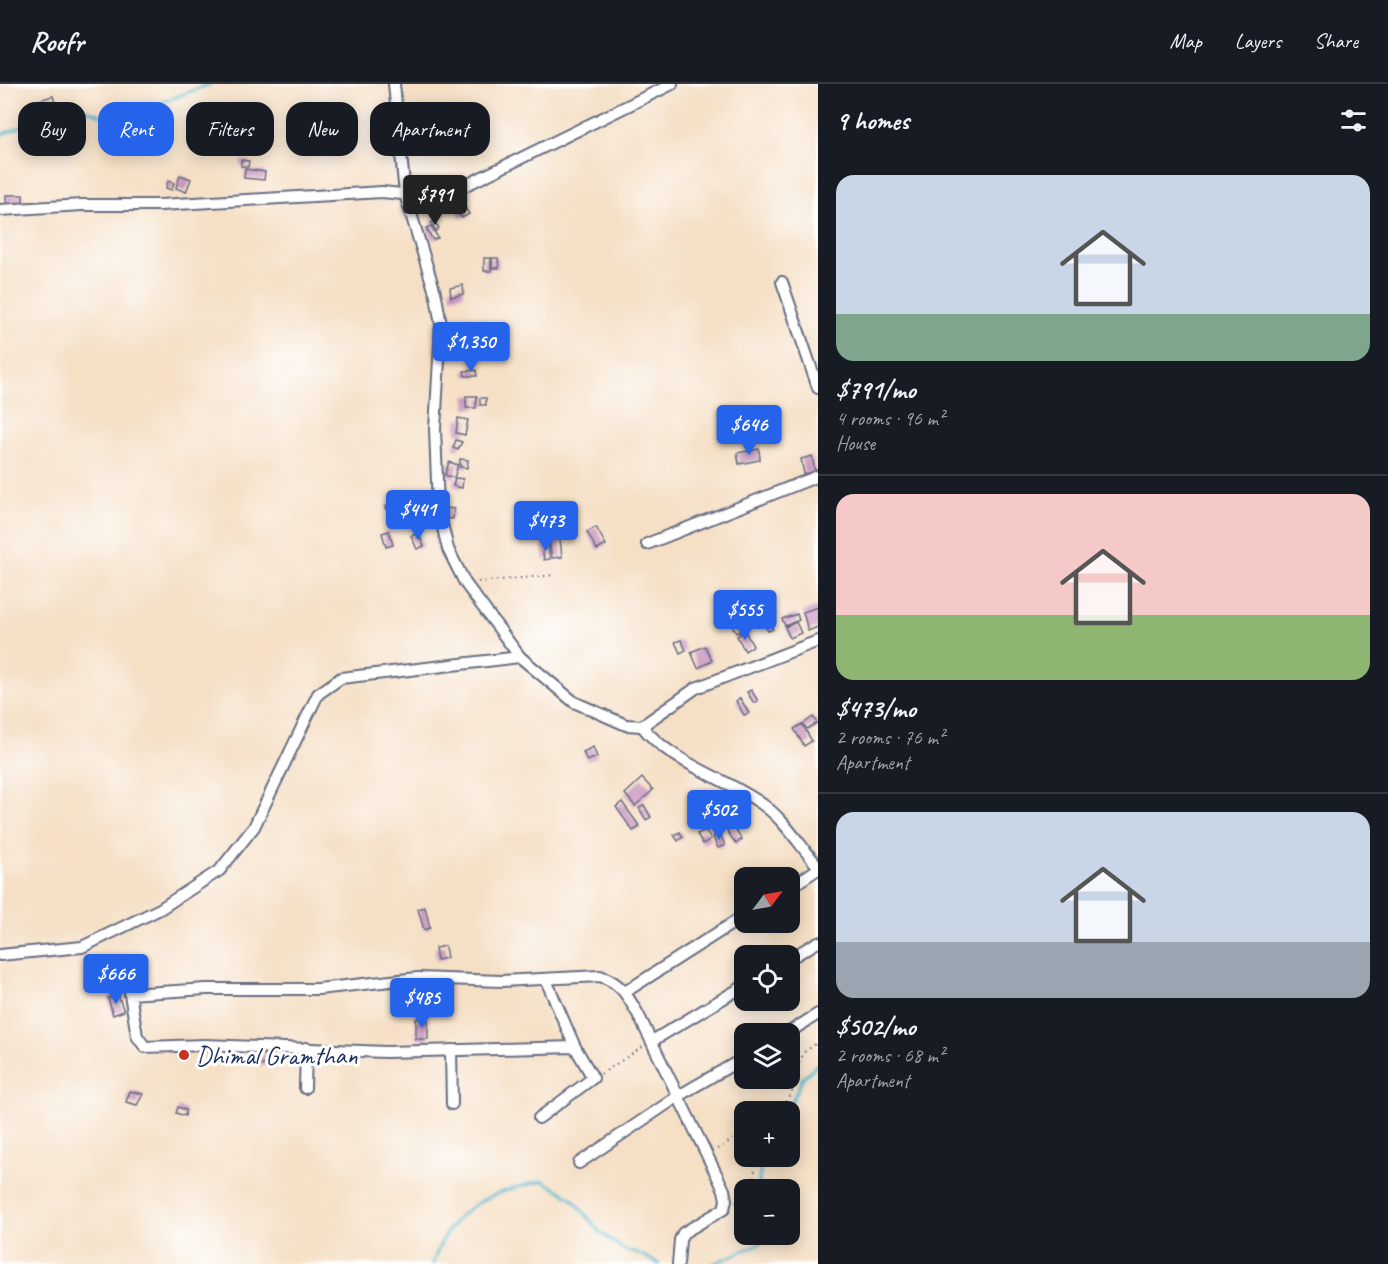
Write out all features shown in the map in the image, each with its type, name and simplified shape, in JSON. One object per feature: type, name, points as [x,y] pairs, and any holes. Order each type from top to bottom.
[{"type":"street","points":[[394,84],[405,194],[435,296],[441,325],[435,429],[438,507],[448,549],[465,583],[520,657],[574,702],[626,725],[642,726],[696,687],[818,641]]},
{"type":"street","points":[[0,210],[82,205],[160,205],[382,192],[432,197],[450,193],[672,84]]},
{"type":"street","points":[[782,282],[818,388]]},
{"type":"street","points":[[647,544],[818,476]]},
{"type":"street","points":[[0,955],[82,947],[160,909],[220,870],[254,827],[318,694],[341,678],[520,657]]},
{"type":"street","points":[[642,726],[650,736],[667,749],[761,803],[818,868],[800,880]]},
{"type":"street","points":[[625,992],[734,922]]},
{"type":"street","points":[[800,953],[818,942]]},
{"type":"street","points":[[575,1047],[386,1052],[205,1044],[145,1047],[137,1036],[130,994],[206,989],[318,989],[418,978],[546,980],[600,976],[615,981],[625,992],[652,1041],[709,1154],[724,1190],[726,1200],[724,1209],[683,1233],[678,1264]]},
{"type":"street","points":[[539,1118],[593,1078],[575,1047],[546,980]]},
{"type":"street","points":[[652,1041],[734,992]]},
{"type":"street","points":[[800,1025],[818,1014]]},
{"type":"street","points":[[305,1088],[306,1048]]},
{"type":"street","points":[[451,1050],[452,1104]]},
{"type":"street","points":[[579,1163],[680,1095],[734,1064]]},
{"type":"path","points":[[465,583],[555,575]]},
{"type":"path","points":[[593,1078],[652,1041]]},
{"type":"path","points":[[786,1101],[793,1090],[803,1053],[818,1042]]},
{"type":"path","points":[[709,1154],[734,1139]]},
{"type":"building","points":[[53,96],[55,102],[32,102]]},
{"type":"building","points":[[241,160],[249,161],[248,167],[241,166]]},
{"type":"building","points":[[245,169],[265,172],[264,180],[244,178]]},
{"type":"building","points":[[180,175],[191,179],[186,192],[176,188]]},
{"type":"building","points":[[452,176],[455,183],[445,189],[441,182]]},
{"type":"building","points":[[168,181],[174,183],[172,190],[166,188]]},
{"type":"building","points":[[6,195],[23,195],[23,207],[7,208]]},
{"type":"building","points":[[464,206],[469,214],[462,218],[456,210]]},
{"type":"building","points":[[434,221],[439,228],[436,231],[431,223]]},
{"type":"building","points":[[431,226],[438,238],[433,240],[426,228]]},
{"type":"building","points":[[484,258],[491,258],[491,271],[484,271]]},
{"type":"building","points":[[492,258],[498,258],[499,268],[492,268]]},
{"type":"building","points":[[463,285],[464,294],[451,297],[450,288]]},
{"type":"building","points":[[466,322],[471,329],[463,333],[459,326]]},
{"type":"building","points":[[471,342],[472,352],[462,353],[460,344]]},
{"type":"building","points":[[476,370],[477,376],[465,376],[464,371]]},
{"type":"building","points":[[466,396],[477,396],[476,408],[466,408]]},
{"type":"building","points":[[480,398],[486,398],[486,405],[480,405]]},
{"type":"building","points":[[458,418],[468,420],[465,435],[456,433]]},
{"type":"building","points":[[456,440],[462,442],[458,450],[453,448]]},
{"type":"building","points":[[759,449],[760,460],[739,464],[737,453]]},
{"type":"building","points":[[812,456],[815,472],[804,474],[801,459]]},
{"type":"building","points":[[460,459],[468,460],[467,468],[460,467]]},
{"type":"building","points":[[449,462],[458,465],[454,478],[445,475]]},
{"type":"building","points":[[455,478],[463,479],[462,488],[453,486]]},
{"type":"building","points":[[402,493],[421,494],[421,506],[403,506]]},
{"type":"building","points":[[395,504],[396,509],[387,511],[386,506]]},
{"type":"building","points":[[446,508],[454,509],[453,519],[444,518]]},
{"type":"building","points":[[543,522],[544,536],[535,537],[534,523]]},
{"type":"building","points":[[596,527],[606,545],[597,550],[587,532]]},
{"type":"building","points":[[389,531],[393,545],[386,547],[382,533]]},
{"type":"building","points":[[418,533],[424,546],[417,549],[411,536]]},
{"type":"building","points":[[560,539],[562,557],[552,558],[549,540]]},
{"type":"building","points":[[548,544],[550,559],[544,560],[542,545]]},
{"type":"building","points":[[818,607],[818,627],[808,631],[803,612]]},
{"type":"building","points":[[797,614],[799,620],[785,626],[782,619]]},
{"type":"building","points":[[743,619],[748,628],[736,633],[732,625]]},
{"type":"building","points":[[768,620],[773,629],[768,631],[763,622]]},
{"type":"building","points":[[796,622],[801,633],[790,638],[785,627]]},
{"type":"building","points":[[745,631],[753,646],[745,651],[737,636]]},
{"type":"building","points":[[681,640],[686,650],[680,653],[675,642]]},
{"type":"building","points":[[705,646],[712,661],[698,668],[691,652]]},
{"type":"building","points":[[751,690],[758,701],[754,703],[747,692]]},
{"type":"building","points":[[740,698],[749,713],[744,715],[736,701]]},
{"type":"building","points":[[813,717],[817,723],[807,729],[803,724]]},
{"type":"building","points":[[802,724],[812,741],[804,746],[794,729]]},
{"type":"building","points":[[593,747],[597,757],[587,761],[583,752]]},
{"type":"building","points":[[642,778],[653,790],[635,806],[625,794]]},
{"type":"building","points":[[703,794],[719,808],[712,816],[696,802]]},
{"type":"building","points":[[622,802],[640,827],[633,831],[616,807]]},
{"type":"building","points":[[644,805],[651,817],[646,820],[639,808]]},
{"type":"building","points":[[730,807],[735,815],[731,818],[725,810]]},
{"type":"building","points":[[733,826],[742,839],[736,844],[727,831]]},
{"type":"building","points":[[705,830],[711,839],[703,844],[697,834]]},
{"type":"building","points":[[680,832],[683,837],[678,841],[674,835]]},
{"type":"building","points":[[720,834],[725,845],[718,848],[713,837]]},
{"type":"building","points":[[425,907],[430,928],[424,930],[418,909]]},
{"type":"building","points":[[445,946],[447,958],[437,960],[435,948]]},
{"type":"building","points":[[117,965],[121,988],[108,990],[104,967]]},
{"type":"building","points":[[118,995],[124,1011],[113,1015],[108,998]]},
{"type":"building","points":[[416,1019],[428,1019],[428,1039],[416,1039]]},
{"type":"building","points":[[270,1053],[272,1063],[257,1066],[255,1057]]},
{"type":"building","points":[[130,1091],[143,1094],[137,1105],[126,1102]]},
{"type":"building","points":[[178,1107],[186,1110],[185,1116],[176,1113]]},
{"type":"waterway","points":[[0,135],[75,106],[115,120],[210,84]]},
{"type":"waterway","points":[[792,1101],[803,1077],[818,1064]]},
{"type":"waterway","points":[[759,1179],[761,1167]]},
{"type":"waterway","points":[[433,1264],[440,1244],[450,1228],[474,1205],[505,1191],[543,1181],[572,1198],[600,1232],[624,1250],[638,1253],[659,1264]]},
{"type":"waterway","points":[[713,1264],[756,1245]]},
{"type":"place","name":"Dhimal Gramthan","points":[[184,1055]]}]
